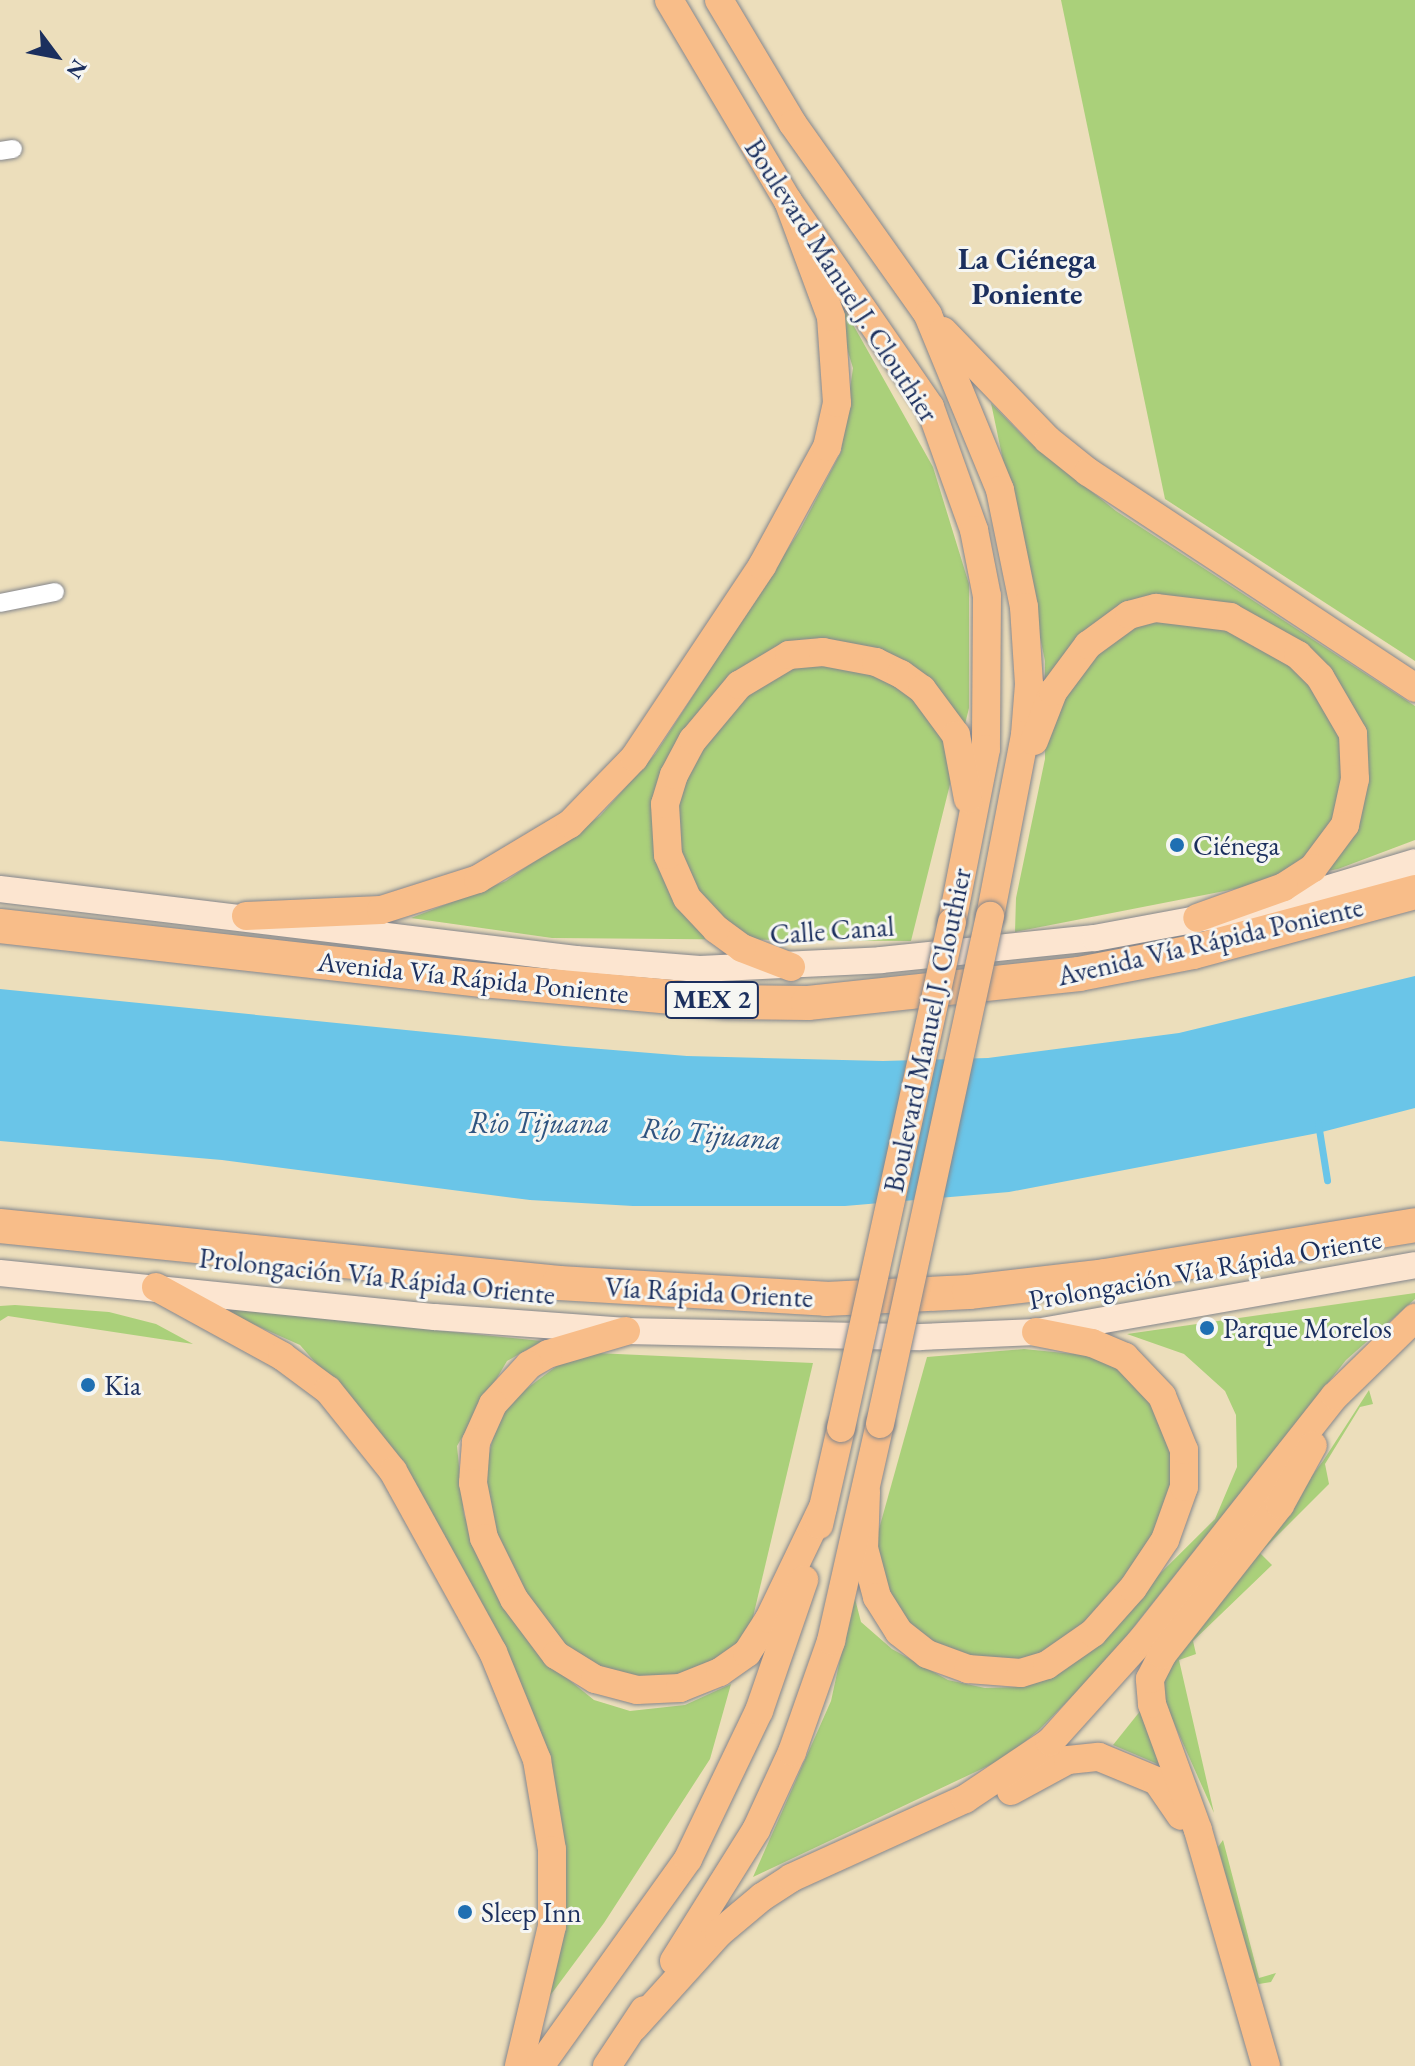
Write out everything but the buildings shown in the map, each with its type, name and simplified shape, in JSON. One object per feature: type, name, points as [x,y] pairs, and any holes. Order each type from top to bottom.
[{"type":"highway","name":"Avenida Vía Rápida Poniente","points":[[0,926],[482,980],[728,1002],[808,1003],[1079,974],[1193,952],[1415,892]]},
{"type":"highway","name":"Vía Rápida Oriente","points":[[0,1226],[559,1283],[826,1299],[969,1292],[1105,1276],[1415,1225]]},
{"type":"main road","name":"Boulevard Manuel J. Clouthier","points":[[540,2066],[688,1859],[728,1783],[789,1630],[841,1428],[952,922],[986,749],[990,660],[987,596],[974,530],[930,407],[788,201],[669,0]]},
{"type":"main road","name":"Boulevard Manuel J. Clouthier","points":[[608,2065],[734,1868],[777,1788],[831,1641],[990,916],[1014,790],[1029,684],[1016,554],[1000,490],[928,315],[793,124],[719,0]]},
{"type":"main road","points":[[246,916],[381,910],[478,879],[570,824],[634,758],[762,566],[827,447],[837,403],[831,317],[788,201]]},
{"type":"main road","points":[[928,315],[1048,440],[1088,472],[1415,688]]},
{"type":"main road","points":[[1014,790],[1053,692],[1067,669],[1088,645],[1129,615],[1156,608],[1230,617],[1298,655],[1335,696],[1353,734],[1355,779],[1345,825],[1313,868],[1284,887],[1197,918]]},
{"type":"main road","points":[[791,967],[742,948],[699,913],[671,867],[664,832],[665,804],[686,751],[739,685],[789,655],[823,652],[876,662],[901,674],[922,689],[956,735],[970,827]]},
{"type":"main road","name":"Calle Canal","points":[[0,889],[246,916],[576,959],[700,969],[791,967],[1033,946],[1273,905],[1415,862]]},
{"type":"main road","name":"Prolongación Vía Rápida Oriente","points":[[0,1273],[435,1317],[626,1331],[905,1337],[1036,1332],[1415,1265]]},
{"type":"main road","points":[[0,1284],[29,1275]]},
{"type":"main road","points":[[156,1287],[282,1356],[328,1390],[393,1471],[499,1665],[537,1760],[552,1850],[552,1926],[519,2066]]},
{"type":"main road","points":[[634,2027],[741,1912],[821,1864],[965,1799],[1050,1742],[1142,1640],[1335,1396],[1415,1318]]},
{"type":"main road","points":[[626,1331],[548,1354],[529,1365],[493,1404],[476,1442],[473,1483],[484,1538],[514,1599],[556,1655],[595,1679],[637,1690],[680,1688],[720,1672],[747,1653],[769,1619],[823,1507]]},
{"type":"main road","points":[[866,1492],[864,1548],[877,1597],[899,1632],[927,1654],[968,1669],[1021,1673],[1047,1665],[1093,1633],[1133,1588],[1165,1540],[1184,1487],[1184,1450],[1162,1396],[1125,1357],[1092,1343],[1036,1332]]},
{"type":"main road","points":[[1266,2066],[1198,1830],[1152,1704],[1150,1679],[1162,1655],[1280,1505],[1335,1396]]},
{"type":"main road","points":[[821,1864],[926,1835],[1068,1760],[1099,1757],[1130,1767],[1157,1781],[1188,1832],[1246,2066]]},
{"type":"street","points":[[0,603],[55,592]]},
{"type":"green space","points":[[1061,0],[1415,0],[1415,661],[1165,499]]},
{"type":"green space","points":[[823,271],[933,467],[969,584],[969,708],[911,941],[552,938],[411,918],[506,881],[600,816],[656,753],[800,530],[841,452],[853,368]]},
{"type":"green space","points":[[991,403],[1027,440],[1116,511],[1415,706],[1415,840],[1338,869],[1015,932],[1016,898],[1045,759],[1045,661]]},
{"type":"green space","points":[[1415,1293],[1415,1299],[1346,1360],[1106,1662],[1040,1729],[1007,1757],[753,1877],[831,1701],[854,1595],[861,1622],[892,1649],[948,1680],[985,1688],[1020,1687],[1066,1667],[1215,1519],[1237,1467],[1236,1415],[1225,1391],[1184,1354],[1127,1334]]},
{"type":"green space","points":[[0,1306],[109,1312],[156,1324],[193,1344],[8,1316],[0,1321]]},
{"type":"green space","points":[[217,1308],[542,1341],[507,1361],[457,1446],[464,1515],[502,1602],[542,1658],[594,1700],[630,1711],[685,1705],[731,1684],[710,1759],[604,1923],[532,2020],[558,1903],[529,1716],[358,1411],[300,1345]]},
{"type":"green space","points":[[1024,1349],[1094,1356],[1125,1373],[1154,1399],[1174,1455],[1173,1477],[1150,1557],[1043,1663],[965,1664],[894,1614],[874,1547],[927,1357]]},
{"type":"green space","points":[[596,1353],[813,1363],[745,1651],[676,1683],[618,1682],[561,1653],[505,1567],[483,1477],[493,1438],[509,1402],[562,1362]]},
{"type":"green space","points":[[1369,1390],[1373,1404],[1360,1407],[1325,1464],[1329,1484],[1260,1553],[1272,1565],[1193,1641],[1196,1654],[1179,1660],[1214,1813],[1165,1703],[1163,1684],[1174,1660],[1323,1461]]},
{"type":"green space","points":[[1141,1710],[1167,1768],[1113,1745]]},
{"type":"green space","points":[[1223,1840],[1259,1978],[1276,1973],[1271,1982],[1259,1984],[1253,1978],[1218,1847]]},
{"type":"water","name":"Rio Tijuana","points":[[1415,976],[1415,1108],[1318,1133],[1009,1192],[845,1206],[633,1206],[530,1200],[222,1160],[0,1141],[0,989],[564,1046],[687,1056],[883,1061],[988,1058],[1179,1033]]},
{"type":"waterway","points":[[1318,1123],[1327,1180]]},
{"type":"place","name":"Ciénega","points":[[1177,845]]},
{"type":"place","name":"Parque Morelos","points":[[1207,1328]]},
{"type":"place","name":"Kia","points":[[88,1385]]},
{"type":"place","name":"Sleep Inn","points":[[465,1912]]},
{"type":"district","name":"La Ciénega Poniente","points":[[1027,276]]},
{"type":"water label","name":"Río Tijuana","points":[[711,1134]]}]
